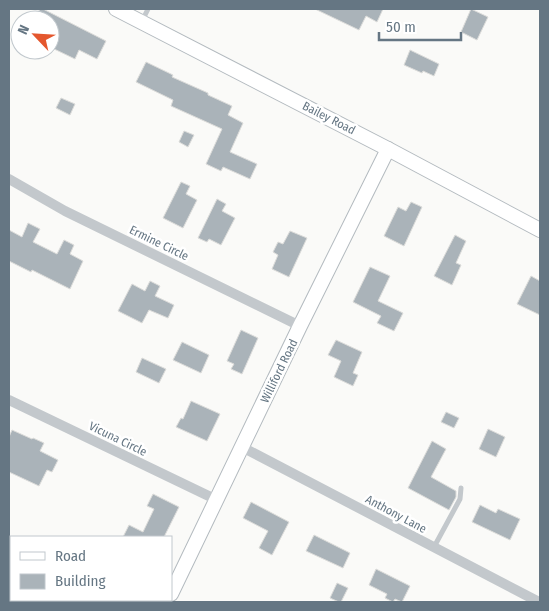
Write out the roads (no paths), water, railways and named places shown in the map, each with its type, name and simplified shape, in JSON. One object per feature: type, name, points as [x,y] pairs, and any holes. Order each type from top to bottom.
[{"type":"street","name":"Bailey Road","points":[[117,9],[388,148],[540,230]]},
{"type":"street","name":"Williford Road","points":[[172,592],[388,148]]},
{"type":"street","name":"Ermine Circle","points":[[9,179],[65,211],[300,326]]},
{"type":"street","name":"Vicuna Circle","points":[[9,400],[217,500]]},
{"type":"street","name":"Anthony Lane","points":[[242,447],[539,602]]},
{"type":"lane","points":[[142,22],[148,9]]},
{"type":"lane","points":[[434,547],[460,499],[461,488]]}]
